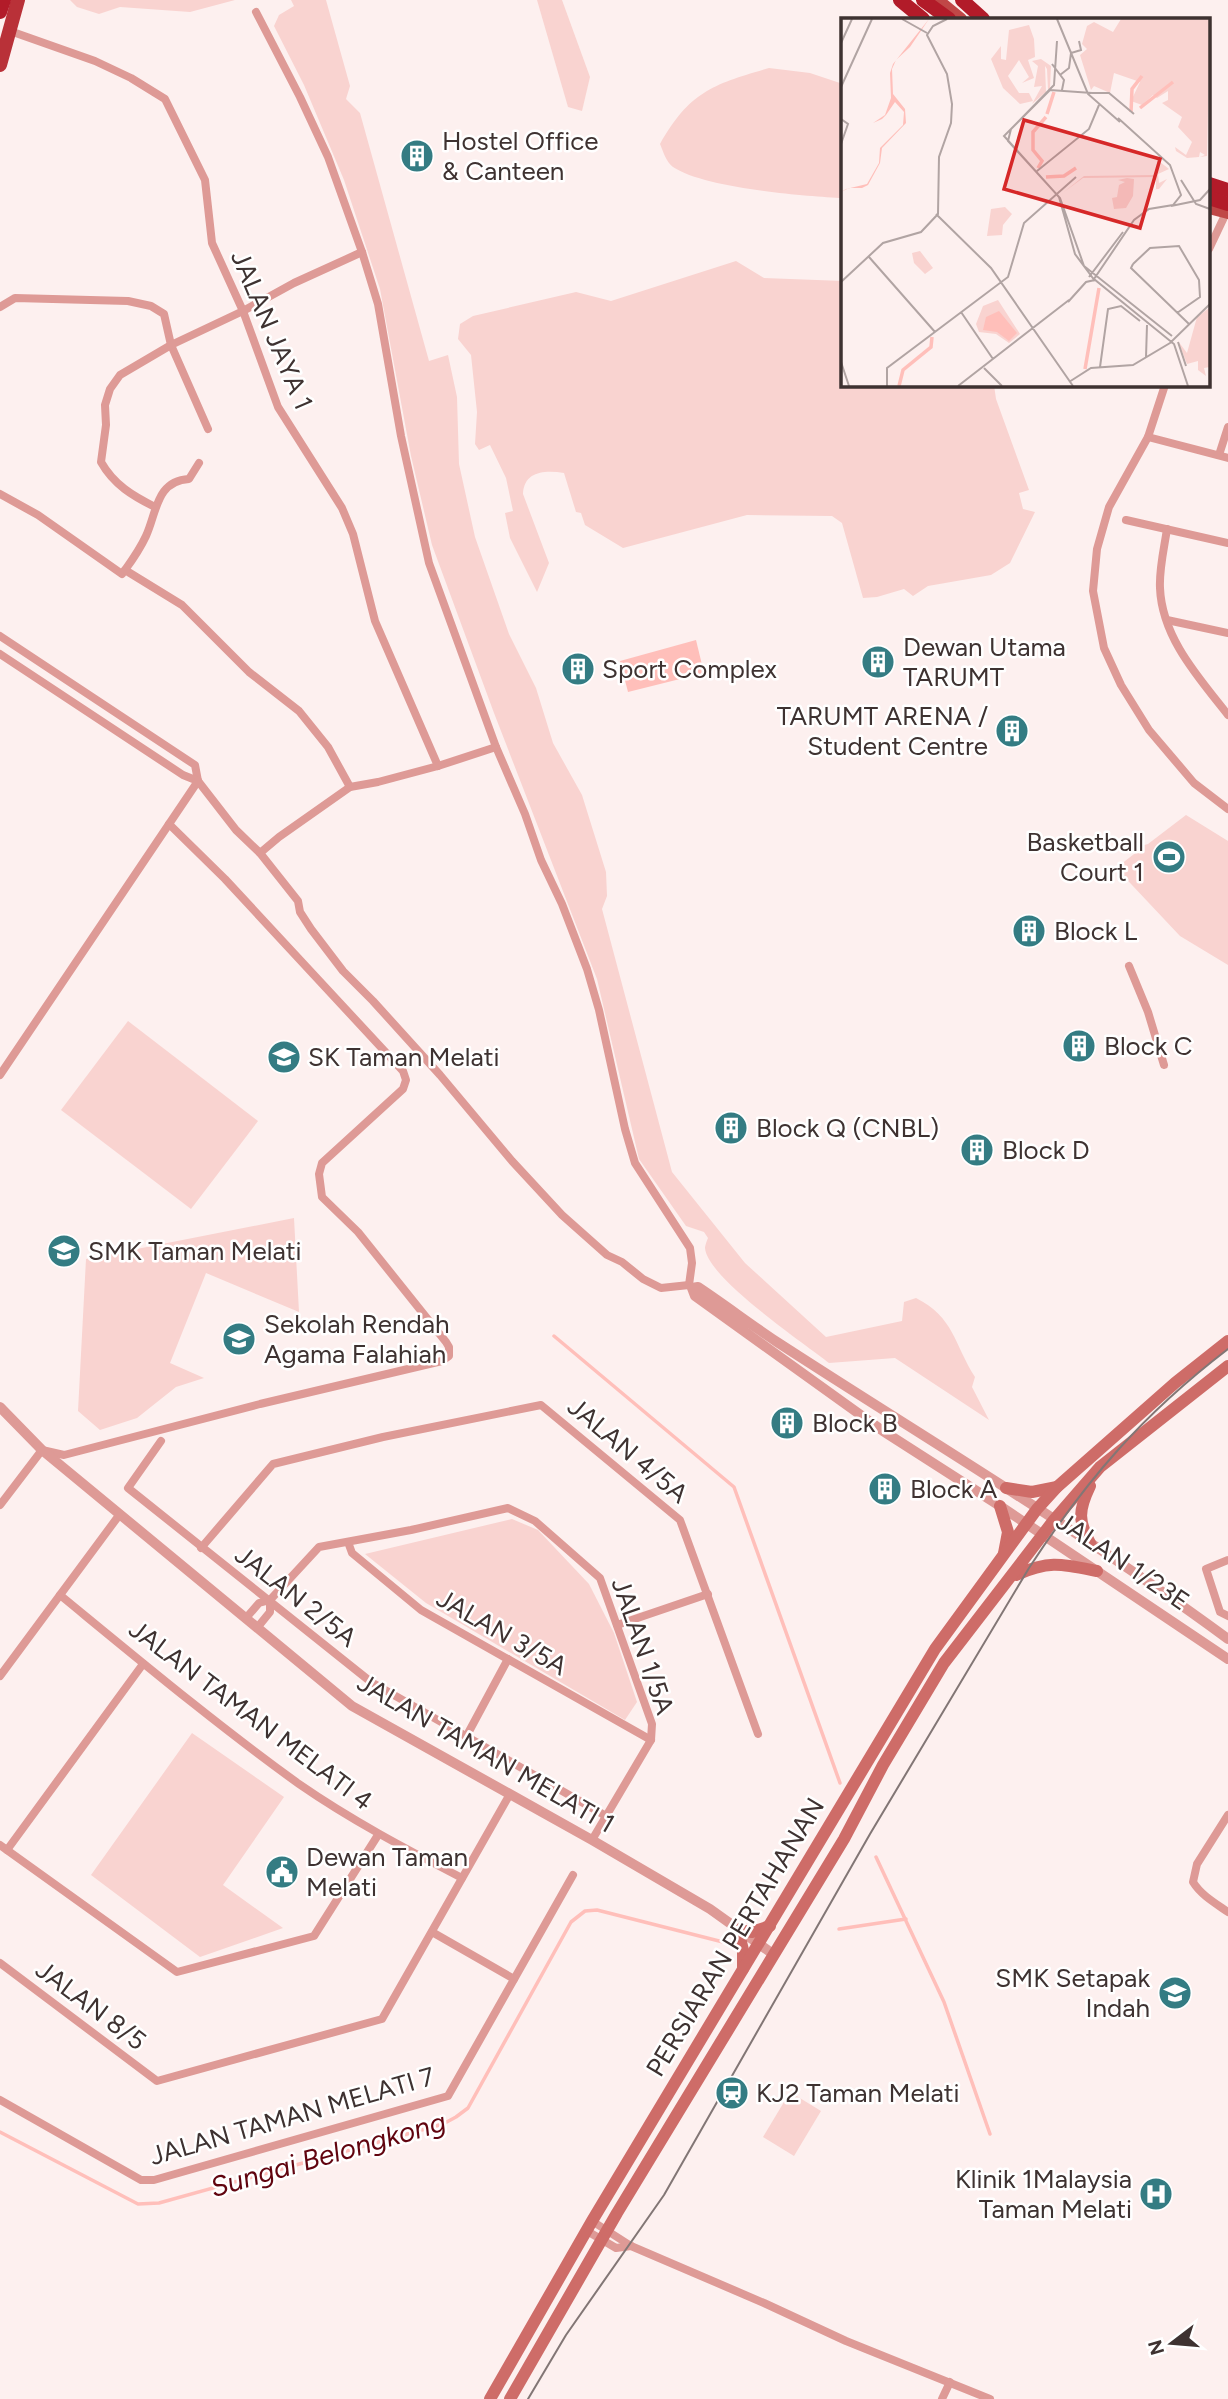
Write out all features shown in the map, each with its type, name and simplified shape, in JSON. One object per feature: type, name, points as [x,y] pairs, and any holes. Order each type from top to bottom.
[{"type":"highway","points":[[0,12],[4,0]]},
{"type":"highway","points":[[0,65],[18,0]]},
{"type":"highway","points":[[900,0],[920,18]]},
{"type":"highway","points":[[923,0],[948,18]]},
{"type":"highway","points":[[962,0],[982,18]]},
{"type":"highway","points":[[1210,182],[1227,189]]},
{"type":"highway","points":[[1210,199],[1227,210]]},
{"type":"main road","points":[[894,0],[920,18]]},
{"type":"main road","points":[[938,0],[960,18]]},
{"type":"main road","name":"PERSIARAN PERTAHANAN","points":[[490,2399],[589,2226],[935,1649],[1037,1509],[1057,1487],[1175,1383],[1228,1341]]},
{"type":"main road","points":[[1091,1545],[1083,1530],[1080,1511],[1100,1467],[1228,1366]]},
{"type":"main road","name":"PERSIARAN PERTAHANAN","points":[[510,2399],[604,2235],[844,1839],[883,1765],[944,1663],[1055,1520],[1100,1467]]},
{"type":"main road","points":[[1006,1488],[1032,1492],[1057,1487]]},
{"type":"main road","points":[[1000,1506],[1008,1532],[1004,1557]]},
{"type":"main road","points":[[1013,1576],[1052,1563],[1097,1571]]},
{"type":"main road","points":[[743,1969],[743,1950],[738,1930],[752,1932],[770,1926]]},
{"type":"street","points":[[0,636],[195,765],[198,781],[236,830],[260,853],[298,901],[300,912],[343,971],[398,1029],[562,1215],[607,1255],[622,1262],[642,1279],[661,1289],[690,1287],[690,1248],[635,1163],[587,969],[496,747],[429,563],[401,436],[377,304],[362,252],[328,157],[256,12]]},
{"type":"street","name":"JALAN JAYA 1","points":[[10,31],[95,61],[131,78],[165,99],[205,180],[212,243],[243,310],[278,407],[342,508],[353,534],[375,621],[438,766]]},
{"type":"street","points":[[1210,243],[1227,210]]},
{"type":"street","points":[[155,507],[128,494],[101,462],[106,425],[105,405],[110,389],[120,375],[171,345],[362,252]]},
{"type":"street","points":[[0,307],[15,298],[128,301],[151,306],[164,314],[171,345],[208,429]]},
{"type":"street","points":[[1164,387],[1148,437],[1112,501],[1097,549],[1093,591],[1104,648],[1121,685],[1149,730],[1194,783],[1228,809]]},
{"type":"street","points":[[1148,437],[1223,456],[1228,427]]},
{"type":"street","points":[[0,495],[38,514],[122,574],[147,534],[155,507],[169,485],[178,480],[189,479],[199,463]]},
{"type":"street","points":[[1126,520],[1228,543]]},
{"type":"street","points":[[1167,529],[1160,590],[1167,620],[1184,656],[1228,715]]},
{"type":"street","points":[[125,570],[182,605],[249,672],[299,711],[328,747],[351,787]]},
{"type":"street","points":[[1167,620],[1228,633]]},
{"type":"street","points":[[0,654],[183,775],[198,781]]},
{"type":"street","points":[[260,853],[351,787],[438,766],[496,747]]},
{"type":"street","points":[[0,1076],[198,781]]},
{"type":"street","points":[[0,1505],[43,1450],[64,1455],[442,1361],[449,1356],[446,1342],[358,1232],[322,1197],[319,1186],[322,1163],[403,1089],[406,1080],[403,1071],[225,879],[169,824]]},
{"type":"street","points":[[1129,965],[1136,976],[1164,1065]]},
{"type":"street","name":"JALAN 1/23E","points":[[1228,1639],[1055,1520],[775,1340],[698,1287],[690,1287],[695,1296],[883,1431],[1228,1659]]},
{"type":"street","name":"JALAN 4/5A","points":[[201,1548],[273,1464],[383,1437],[541,1405],[680,1520],[758,1734]]},
{"type":"street","name":"JALAN TAMAN MELATI 1","points":[[0,1407],[43,1450],[352,1706],[710,1909],[773,1954]]},
{"type":"street","name":"JALAN 2/5A","points":[[161,1441],[128,1488],[371,1682],[606,1816]]},
{"type":"street","name":"JALAN 1/5A","points":[[246,1618],[259,1603],[270,1600],[319,1547],[508,1508],[535,1521],[600,1578],[652,1724],[651,1740],[592,1840]]},
{"type":"street","points":[[0,1676],[120,1514]]},
{"type":"street","name":"JALAN 3/5A","points":[[348,1542],[352,1553],[421,1610],[651,1740]]},
{"type":"street","points":[[1228,1560],[1206,1569],[1220,1612],[1228,1616]]},
{"type":"street","points":[[617,1625],[708,1594]]},
{"type":"street","name":"JALAN TAMAN MELATI 4","points":[[60,1595],[144,1664],[300,1784],[378,1835],[462,1878]]},
{"type":"street","name":"JALAN 1/5A","points":[[257,1628],[270,1612],[270,1600]]},
{"type":"street","points":[[466,1737],[508,1659]]},
{"type":"street","points":[[144,1664],[4,1847],[177,1972],[314,1936],[378,1835]]},
{"type":"street","points":[[510,1794],[432,1932],[514,1979]]},
{"type":"street","points":[[1227,1909],[1198,1890],[1193,1882],[1197,1864],[1228,1815]]},
{"type":"street","name":"JALAN TAMAN MELATI 7","points":[[0,2100],[141,2180],[154,2180],[449,2096],[573,1875]]},
{"type":"street","name":"JALAN 8/5","points":[[0,1963],[157,2081],[382,2019],[432,1932]]},
{"type":"street","points":[[589,2226],[604,2235],[764,2302],[846,2341],[990,2399]]},
{"type":"street","points":[[942,2399],[950,2382]]},
{"type":"shaded area","points":[[70,0],[235,0],[190,12],[120,7],[99,14],[77,7]]},
{"type":"shaded area","points":[[291,0],[326,0],[350,86],[346,99],[360,113],[429,361],[448,355],[457,397],[459,464],[475,537],[509,634],[536,688],[553,743],[582,795],[606,872],[607,896],[602,909],[672,1172],[745,1263],[826,1337],[902,1321],[904,1302],[916,1298],[929,1305],[952,1332],[975,1377],[972,1387],[989,1420],[895,1358],[829,1363],[759,1310],[722,1276],[710,1261],[705,1248],[708,1238],[704,1232],[686,1226],[639,1159],[597,979],[432,545],[411,456],[380,289],[344,180],[304,85],[274,26],[279,15],[294,6]]},
{"type":"shaded area","points":[[537,0],[562,0],[590,77],[582,111],[568,107]]},
{"type":"shaded area","points":[[769,68],[810,73],[841,83],[841,198],[730,186],[673,167],[660,144],[671,126],[693,101],[705,92],[733,79]]},
{"type":"shaded area","points":[[736,261],[764,278],[841,281],[841,387],[994,387],[996,399],[1029,490],[1019,493],[1023,509],[1035,512],[1010,563],[991,575],[928,586],[913,596],[904,589],[863,598],[842,523],[832,516],[747,515],[623,548],[585,525],[581,513],[576,512],[564,473],[543,472],[531,476],[524,486],[523,494],[549,563],[537,592],[510,538],[505,513],[513,511],[506,478],[490,445],[479,450],[475,444],[477,412],[471,355],[458,339],[460,324],[473,316],[576,292],[611,301]]},
{"type":"shaded area","points":[[696,640],[704,673],[628,692],[620,661]]},
{"type":"shaded area","points":[[1186,815],[1228,841],[1228,965],[1180,936],[1116,868],[1138,851],[1137,847],[1148,844]]},
{"type":"shaded area","points":[[128,1021],[258,1121],[191,1209],[61,1110]]},
{"type":"shaded area","points":[[294,1218],[299,1312],[206,1273],[170,1363],[204,1378],[176,1387],[137,1418],[100,1430],[78,1411],[86,1259]]},
{"type":"shaded area","points":[[512,1519],[538,1530],[589,1584],[614,1633],[637,1702],[625,1720],[426,1603],[365,1554]]},
{"type":"shaded area","points":[[192,1733],[284,1797],[223,1885],[283,1928],[200,1957],[91,1875]]},
{"type":"shaded area","points":[[790,2092],[821,2111],[794,2156],[763,2137]]},
{"type":"waterway","points":[[554,1336],[734,1487],[840,1783]]},
{"type":"waterway","name":"Sungai Belongkong","points":[[876,1857],[944,2002],[990,2134]]},
{"type":"waterway","name":"Sungai Belongkong","points":[[0,2132],[138,2204],[159,2203],[443,2124],[456,2117],[468,2108],[571,1922],[585,1911],[597,1910],[723,1942]]},
{"type":"waterway","name":"Sungai Belongkong","points":[[839,1929],[906,1919]]},
{"type":"tram line","points":[[528,2399],[566,2335],[664,2195],[870,1834],[1029,1568],[1073,1505],[1118,1450],[1169,1398],[1228,1349]]},
{"type":"place","name":"Hostel Office & Canteen","points":[[417,156]]},
{"type":"place","name":"Dewan Utama TARUMT","points":[[878,662]]},
{"type":"place","name":"Sport Complex","points":[[578,669]]},
{"type":"place","name":"TARUMT ARENA / Student Centre","points":[[1012,731]]},
{"type":"place","name":"Basketball Court 1","points":[[1169,857]]},
{"type":"place","name":"Block L","points":[[1029,931]]},
{"type":"place","name":"Block C","points":[[1079,1046]]},
{"type":"place","name":"SK Taman Melati","points":[[284,1057]]},
{"type":"place","name":"Block Q (CNBL)","points":[[731,1128]]},
{"type":"place","name":"Block D","points":[[977,1150]]},
{"type":"place","name":"SMK Taman Melati","points":[[64,1251]]},
{"type":"place","name":"Sekolah Rendah Agama Falahiah","points":[[239,1339]]},
{"type":"place","name":"Block B","points":[[787,1423]]},
{"type":"place","name":"Block A","points":[[885,1489]]},
{"type":"place","name":"Dewan Taman Melati","points":[[282,1872]]},
{"type":"place","name":"SMK Setapak Indah","points":[[1175,1993]]},
{"type":"place","name":"KJ2 Taman Melati","points":[[732,2093]]},
{"type":"place","name":"Klinik 1Malaysia Taman Melati","points":[[1156,2194]]}]
